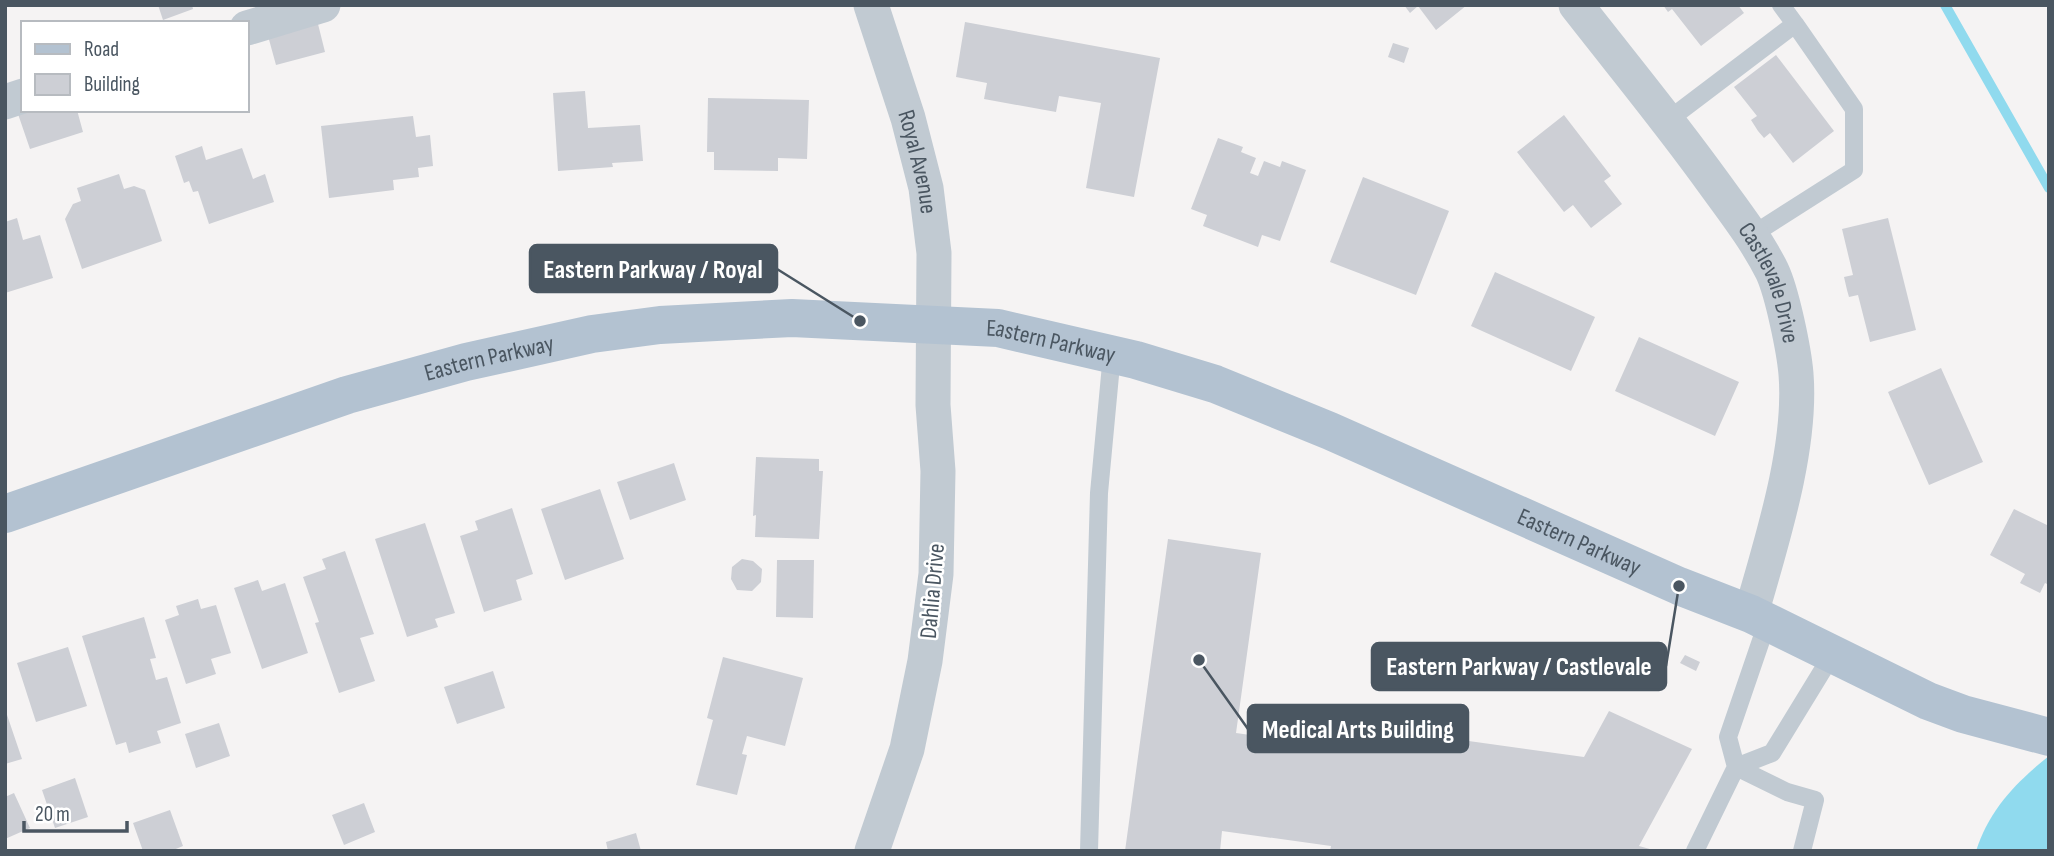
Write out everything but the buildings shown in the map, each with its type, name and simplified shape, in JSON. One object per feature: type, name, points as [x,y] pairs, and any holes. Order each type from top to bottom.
[{"type":"main road","name":"Eastern Parkway","points":[[5,514],[347,395],[466,362],[592,334],[660,325],[792,318],[998,328],[1112,354],[1215,384],[1330,431],[1759,619],[1939,705],[2044,736]]},
{"type":"street","points":[[248,28],[323,5]]},
{"type":"street","name":"Royal Avenue","points":[[871,5],[908,118],[926,188],[934,253],[933,324]]},
{"type":"street","name":"Castlevale Drive","points":[[1576,5],[1752,235],[1779,289],[1796,374],[1790,456],[1759,619]]},
{"type":"street","name":"Dahlia Drive","points":[[872,851],[907,749],[925,661],[936,575],[938,471],[933,405],[933,324]]},
{"type":"lane","points":[[1752,235],[1854,170],[1854,109],[1781,5]]},
{"type":"lane","points":[[1667,121],[1795,24]]},
{"type":"lane","points":[[1089,851],[1099,493],[1112,354]]},
{"type":"lane","points":[[1695,851],[1736,768],[1728,737],[1759,619]]},
{"type":"lane","points":[[1736,768],[1772,753],[1832,655]]},
{"type":"lane","points":[[1736,768],[1787,792],[1815,800],[1802,851]]},
{"type":"water","points":[[2049,756],[2048,851],[1976,851],[1988,823],[2005,798]]},
{"type":"waterway","points":[[1945,5],[2049,188]]},
{"type":"place","name":"Eastern Parkway / Royal","points":[[860,321]]},
{"type":"place","name":"Eastern Parkway / Castlevale","points":[[1679,586]]},
{"type":"place","name":"Medical Arts Building","points":[[1199,660]]}]
